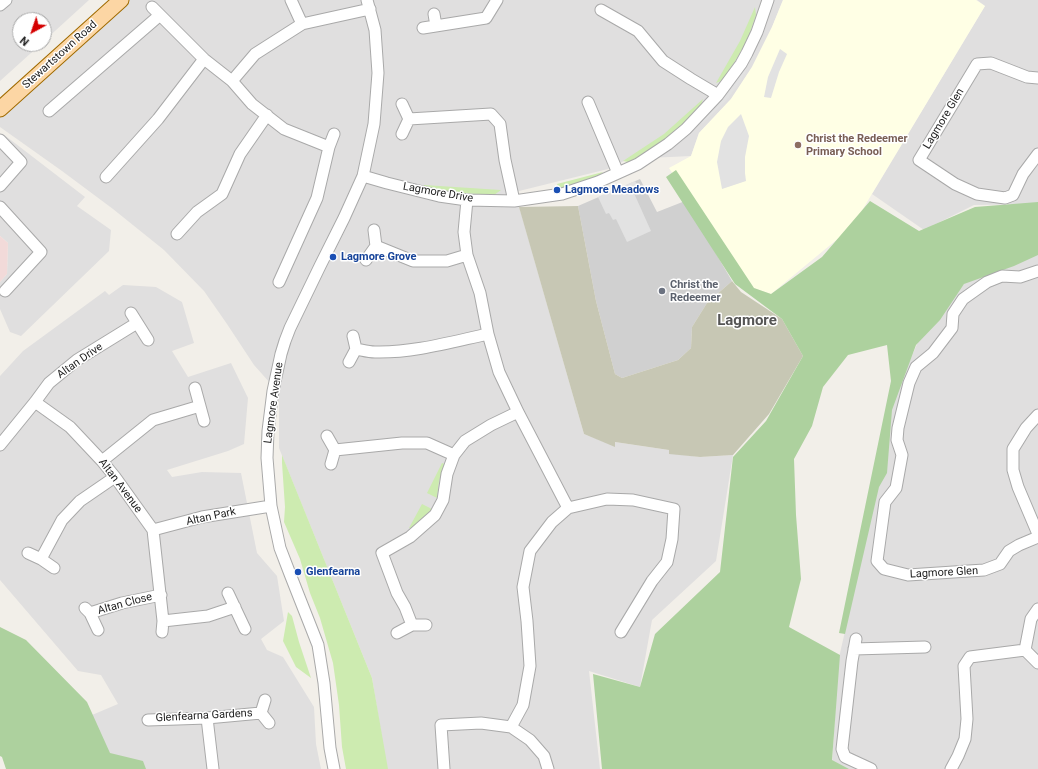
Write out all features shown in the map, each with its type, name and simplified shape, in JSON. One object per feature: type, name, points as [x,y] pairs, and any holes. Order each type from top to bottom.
[{"type":"main road","name":"Stewartstown Road","points":[[0,109],[120,0]]},
{"type":"street","points":[[0,5],[6,0]]},
{"type":"street","points":[[290,0],[302,24]]},
{"type":"street","points":[[423,28],[486,18],[496,0]]},
{"type":"street","name":"Lagmore Drive","points":[[363,176],[439,196],[467,200],[514,201],[562,194],[598,182],[638,164],[668,144],[686,129],[718,94],[741,64],[757,32],[768,0]]},
{"type":"street","points":[[232,81],[255,54],[302,24],[369,4]]},
{"type":"street","name":"Lagmore Avenue","points":[[334,769],[330,748],[326,698],[318,645],[280,548],[271,506],[268,431],[273,391],[281,354],[290,328],[363,176],[374,124],[378,72],[375,30],[369,4]]},
{"type":"street","points":[[601,10],[638,31],[663,61],[718,94]]},
{"type":"street","points":[[49,111],[156,11],[204,59],[232,81],[252,104],[267,116],[284,129],[329,147]]},
{"type":"street","points":[[434,14],[436,26]]},
{"type":"street","points":[[106,177],[158,119],[204,59]]},
{"type":"street","name":"Lagmore Glen","points":[[1038,78],[1027,77],[990,63],[977,64],[920,160],[955,184],[977,194],[1005,198],[1013,195],[1023,174],[1038,154]]},
{"type":"street","points":[[588,102],[618,173]]},
{"type":"street","points":[[402,104],[408,118],[402,134]]},
{"type":"street","points":[[408,118],[491,114],[500,124],[514,201]]},
{"type":"street","points":[[176,234],[197,212],[222,194],[240,154],[267,116]]},
{"type":"street","points":[[279,282],[317,198],[329,147],[334,134]]},
{"type":"street","points":[[0,140],[21,162],[0,186]]},
{"type":"street","points":[[467,200],[464,232],[467,255],[480,293],[488,334],[499,372],[568,508]]},
{"type":"street","points":[[0,207],[41,252],[5,291]]},
{"type":"street","points":[[366,260],[376,246],[374,230]]},
{"type":"street","points":[[376,246],[413,262],[447,260],[467,255]]},
{"type":"street","name":"Lagmore Glen","points":[[1038,271],[1020,277],[1002,276],[987,282],[963,299],[953,314],[952,328],[933,353],[916,367],[909,383],[898,428],[897,440],[902,455],[896,488],[885,502],[877,561],[884,569],[908,575],[984,570],[1000,564],[1010,551],[1019,544],[1038,537]]},
{"type":"street","points":[[131,313],[148,340]]},
{"type":"street","name":"Altan Drive","points":[[0,445],[50,383],[77,360],[137,323]]},
{"type":"street","points":[[356,349],[373,352],[397,352],[420,349],[488,334]]},
{"type":"street","points":[[349,362],[356,349],[353,336]]},
{"type":"street","points":[[195,388],[204,421]]},
{"type":"street","name":"Altan Avenue","points":[[35,402],[70,427],[102,461],[116,477],[153,530],[161,595],[163,627],[208,616],[235,607]]},
{"type":"street","points":[[102,461],[153,420],[200,406]]},
{"type":"street","points":[[412,625],[406,607],[397,593],[382,553],[410,538],[435,515],[443,500],[447,474],[454,455],[465,441],[491,425],[518,412]]},
{"type":"street","points":[[1038,415],[1026,428],[1013,449],[1013,470],[1018,487],[1038,534]]},
{"type":"street","points":[[327,436],[335,450],[331,464]]},
{"type":"street","points":[[335,450],[402,443],[427,443],[454,455]]},
{"type":"street","points":[[41,559],[62,520],[80,501],[116,477]]},
{"type":"street","points":[[511,727],[523,705],[530,666],[523,587],[530,551],[552,522],[568,508],[607,499],[633,500],[674,509],[672,539],[666,562],[621,632]]},
{"type":"street","name":"Altan Park","points":[[153,530],[202,517],[271,506]]},
{"type":"street","points":[[28,553],[41,559],[54,568]]},
{"type":"street","points":[[228,593],[245,629]]},
{"type":"street","name":"Altan Close","points":[[98,630],[87,610],[161,595]]},
{"type":"street","points":[[1025,650],[1032,619],[1038,609]]},
{"type":"street","points":[[397,633],[412,625],[426,625]]},
{"type":"street","points":[[871,769],[845,757],[842,749],[855,644],[925,647]]},
{"type":"street","points":[[1025,650],[1038,664]]},
{"type":"street","points":[[951,769],[965,738],[967,719],[964,666],[970,657],[1025,650]]},
{"type":"street","name":"Glenfearna Gardens","points":[[261,713],[265,700]]},
{"type":"street","name":"Glenfearna Gardens","points":[[145,721],[207,718],[261,713]]},
{"type":"street","name":"Glenfearna Gardens","points":[[261,713],[269,723]]},
{"type":"street","points":[[207,718],[213,769]]},
{"type":"street","points":[[444,769],[440,725],[481,723],[511,727],[530,740],[544,756],[548,769]]},
{"type":"shaded area","points":[[0,0],[89,0],[52,34],[52,12],[12,12],[12,52],[32,52],[0,81]]},
{"type":"shaded area","points":[[124,0],[783,0],[772,27],[752,67],[731,99],[699,133],[691,156],[628,159],[608,169],[515,192],[584,434],[615,446],[615,442],[669,450],[669,453],[700,457],[733,455],[716,561],[652,620],[640,687],[589,671],[600,769],[387,769],[372,678],[279,448],[279,393],[254,365],[204,291],[164,250],[113,209],[0,127],[0,112]]},
{"type":"shaded area","name":"Christ the Redeemer Primary School","points":[[783,0],[976,0],[985,6],[852,227],[771,294],[748,286],[669,168],[691,156],[699,133],[731,99],[752,67],[772,27]]},
{"type":"shaded area","points":[[977,0],[1038,0],[1038,204],[974,205],[924,230],[872,194],[985,6]]},
{"type":"shaded area","points":[[780,49],[787,54],[779,72],[771,98],[764,97],[768,77]]},
{"type":"shaded area","points":[[747,65],[740,82],[726,101],[703,123],[701,123],[720,103],[735,84]]},
{"type":"shaded area","points":[[741,114],[749,136],[745,157],[746,181],[722,189],[717,162],[721,141],[728,127]]},
{"type":"shaded area","points":[[3,134],[85,197],[77,206],[111,230],[109,251],[21,336],[10,332],[0,309],[0,282],[7,274],[8,243],[0,236],[0,137]]},
{"type":"shaded area","points":[[640,179],[657,212],[685,201],[732,281],[707,303],[692,327],[691,348],[678,360],[622,378],[615,374],[596,301],[578,206]]},
{"type":"shaded area","points":[[635,181],[639,189],[633,191],[651,231],[627,242],[616,219],[613,220],[609,213],[606,214],[598,197]]},
{"type":"shaded area","points":[[578,206],[596,301],[615,374],[622,378],[678,360],[691,348],[692,327],[707,303],[732,281],[741,292],[782,319],[803,356],[769,414],[733,455],[700,457],[669,454],[669,450],[615,442],[615,447],[584,434],[519,207]]},
{"type":"shaded area","points":[[0,236],[8,243],[7,274],[0,282]]},
{"type":"shaded area","points":[[1038,243],[1038,769],[842,769],[832,764],[838,662],[866,539],[888,410],[918,342],[971,275]]},
{"type":"shaded area","points":[[123,285],[156,287],[182,302],[194,343],[172,351],[188,377],[231,363],[248,398],[244,444],[228,451],[167,470],[172,477],[202,472],[241,473],[257,553],[277,576],[284,621],[261,639],[267,650],[283,657],[314,707],[316,744],[321,769],[131,769],[114,765],[92,715],[118,704],[101,675],[78,671],[0,580],[0,376],[23,351],[105,291],[109,295]]},
{"type":"green space","points":[[755,7],[756,15],[747,41],[724,80],[716,83],[740,41]]},
{"type":"green space","points":[[703,99],[700,108],[691,118],[663,142],[633,161],[623,161],[664,134]]},
{"type":"green space","points":[[676,170],[754,288],[771,294],[822,257],[870,201],[919,231],[975,207],[1038,202],[1038,255],[1014,266],[964,284],[940,320],[916,345],[892,410],[887,473],[879,487],[845,634],[839,633],[891,381],[887,345],[848,355],[823,387],[812,426],[794,459],[796,515],[801,579],[789,627],[840,655],[832,760],[849,769],[602,769],[593,674],[640,687],[655,634],[720,572],[733,457],[766,421],[803,356],[782,319],[735,284],[666,177]]},
{"type":"green space","points":[[603,172],[600,175],[565,188],[559,189],[557,184]]},
{"type":"green space","points":[[424,185],[501,190],[494,195],[448,192],[423,187]]},
{"type":"green space","points":[[282,455],[372,678],[388,769],[346,769],[342,747],[339,705],[333,663],[320,618],[310,593],[300,559],[284,522],[285,507]]},
{"type":"green space","points":[[442,463],[445,464],[439,481],[437,498],[427,493]]},
{"type":"green space","points":[[422,504],[432,509],[430,513],[414,528],[409,528]]},
{"type":"green space","points":[[288,612],[292,616],[311,678],[296,667],[283,641]]},
{"type":"green space","points":[[0,627],[26,640],[87,702],[110,753],[143,761],[146,769],[6,769],[2,757],[0,756]]},
{"type":"place","name":"Christ the Redeemer Primary School","points":[[798,145]]},
{"type":"place","name":"Lagmore Meadows","points":[[557,190]]},
{"type":"place","name":"Lagmore Grove","points":[[333,257]]},
{"type":"place","name":"Christ the Redeemer","points":[[662,291]]},
{"type":"place","name":"Glenfearna","points":[[298,572]]},
{"type":"district","name":"Lagmore","points":[[747,321]]}]
